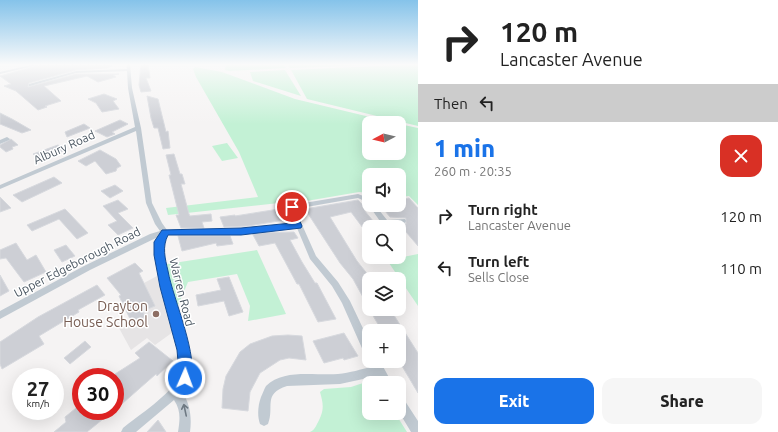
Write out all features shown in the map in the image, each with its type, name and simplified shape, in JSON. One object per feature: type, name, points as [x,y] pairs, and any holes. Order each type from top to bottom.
[{"type":"street","points":[[131,84],[149,203],[159,224],[165,232],[241,231],[298,226]]},
{"type":"street","name":"Albury Road","points":[[0,187],[138,128]]},
{"type":"street","points":[[0,142],[7,139]]},
{"type":"street","points":[[362,197],[358,196],[292,207],[291,210],[313,257],[346,301],[362,336]]},
{"type":"street","points":[[376,212],[383,220]]},
{"type":"street","name":"Warren Road","points":[[127,432],[175,391],[185,378],[186,365],[184,350],[163,279],[159,255],[159,242],[165,232]]},
{"type":"street","name":"Upper Edgeborough Road","points":[[0,315],[87,268],[165,232]]},
{"type":"street","points":[[378,368],[383,376]]},
{"type":"street","points":[[264,420],[263,409],[265,398],[272,386],[283,380],[340,379],[380,371]]},
{"type":"street","points":[[175,391],[181,398],[186,412],[184,432]]},
{"type":"street","points":[[406,413],[418,432]]},
{"type":"shaded area","name":"Drayton House School","points":[[157,276],[173,332],[155,345],[147,338],[131,350],[119,328],[145,317],[143,311],[154,306],[144,283]]},
{"type":"green space","points":[[200,84],[255,84],[295,99],[366,116],[362,116],[362,160],[406,160],[406,125],[418,128],[418,205],[409,196],[406,196],[406,168],[362,168],[362,192],[283,205],[279,203],[168,215],[166,208],[258,197],[239,152]]},
{"type":"green space","points":[[263,84],[294,84],[301,96]]},
{"type":"green space","points":[[299,84],[418,84],[418,126],[406,123],[406,116],[377,116],[307,99]]},
{"type":"green space","points":[[227,143],[238,158],[222,161],[212,146]]},
{"type":"green space","points":[[257,250],[286,314],[248,321],[250,306],[237,274],[188,282],[174,315],[161,265]]},
{"type":"green space","points":[[418,254],[418,306],[406,288],[406,272],[395,272],[390,264],[406,264],[406,256]]},
{"type":"green space","points":[[362,383],[362,420],[399,420],[407,432],[310,432],[316,427],[322,412],[323,405],[320,392],[324,389],[351,387]]},
{"type":"building","points":[[10,84],[29,84],[28,87],[38,84],[52,84],[44,86],[61,101],[38,110],[16,91],[4,86]]},
{"type":"building","points":[[148,84],[151,91],[141,92],[139,85]]},
{"type":"building","points":[[104,94],[117,99],[113,101],[119,109],[102,112],[96,103],[88,99]]},
{"type":"building","points":[[147,96],[158,99],[166,132],[168,131],[170,148],[163,149],[158,128],[154,128]]},
{"type":"building","points":[[0,113],[31,130],[22,133],[0,124]]},
{"type":"building","points":[[120,120],[128,124],[112,132],[115,134],[107,137],[95,131]]},
{"type":"building","points":[[84,124],[90,128],[67,137],[65,132]]},
{"type":"building","points":[[11,139],[18,145],[12,147],[13,149],[6,152],[0,147],[0,145]]},
{"type":"building","points":[[58,145],[66,150],[41,160],[33,154]]},
{"type":"building","points":[[100,150],[116,159],[121,166],[117,168],[116,171],[106,174],[95,161],[86,166],[78,161]]},
{"type":"building","points":[[174,154],[180,174],[182,174],[185,184],[181,184],[190,216],[211,214],[212,221],[202,222],[204,228],[181,228],[176,215],[179,215],[169,175],[171,175],[166,155]]},
{"type":"building","points":[[54,177],[62,183],[22,202],[13,195]]},
{"type":"building","points":[[115,185],[123,191],[110,198],[101,191]]},
{"type":"building","points":[[0,197],[11,208],[0,212]]},
{"type":"building","points":[[409,198],[418,208],[418,246],[406,232],[406,218],[390,217],[386,212],[406,212],[406,199]]},
{"type":"building","points":[[118,200],[128,209],[118,213],[133,228],[118,235],[108,225],[117,221],[103,206]]},
{"type":"building","points":[[358,200],[362,204],[362,212],[366,212],[372,220],[362,220],[362,227],[351,212],[330,217],[357,261],[366,272],[362,272],[362,295],[353,279],[340,263],[305,209]]},
{"type":"building","points":[[285,208],[291,219],[248,226],[224,227],[220,217],[235,216]]},
{"type":"building","points":[[65,209],[88,233],[77,239],[59,219],[32,231],[27,225]]},
{"type":"building","points":[[294,232],[298,238],[290,240],[315,283],[317,283],[336,319],[318,322],[299,284],[297,284],[275,243],[259,246],[252,233]]},
{"type":"building","points":[[178,236],[230,236],[233,244],[217,246],[216,243],[182,251]]},
{"type":"building","points":[[16,243],[27,260],[36,255],[46,272],[24,282],[6,258],[0,259],[0,250]]},
{"type":"building","points":[[66,245],[75,256],[62,262],[54,250]]},
{"type":"building","points":[[135,263],[143,271],[139,273],[155,306],[143,311],[145,317],[132,323],[119,296],[121,295],[107,278]]},
{"type":"building","points":[[0,275],[9,291],[0,296]]},
{"type":"building","points":[[229,277],[243,312],[229,316],[224,301],[198,306],[196,295],[221,290],[217,279]]},
{"type":"building","points":[[97,285],[105,295],[78,310],[79,312],[39,336],[44,344],[2,369],[0,364],[0,342],[38,317]]},
{"type":"building","points":[[373,316],[394,316],[400,324],[378,324]]},
{"type":"building","points":[[344,333],[358,356],[324,363],[313,341]]},
{"type":"building","points":[[406,334],[418,353],[418,393],[403,368],[406,368]]},
{"type":"building","points":[[272,336],[302,336],[306,360],[289,358],[280,360],[260,373],[250,392],[248,411],[222,408],[223,389],[226,376],[240,352],[250,344]]},
{"type":"building","points":[[85,341],[91,347],[70,364],[64,358]]},
{"type":"building","points":[[149,342],[173,361],[157,376],[156,374],[124,402],[124,368],[140,358],[135,353]]},
{"type":"building","points":[[72,411],[72,420],[102,420],[87,432],[54,432],[66,422],[65,417]]},
{"type":"building","points":[[158,420],[166,432],[147,432]]},
{"type":"place","name":"Drayton House School","points":[[156,314]]},
{"type":"route","points":[[185,378],[186,365],[184,350],[165,287],[159,255],[159,242],[165,232],[232,232],[290,225],[298,226],[291,210],[292,207]]}]
